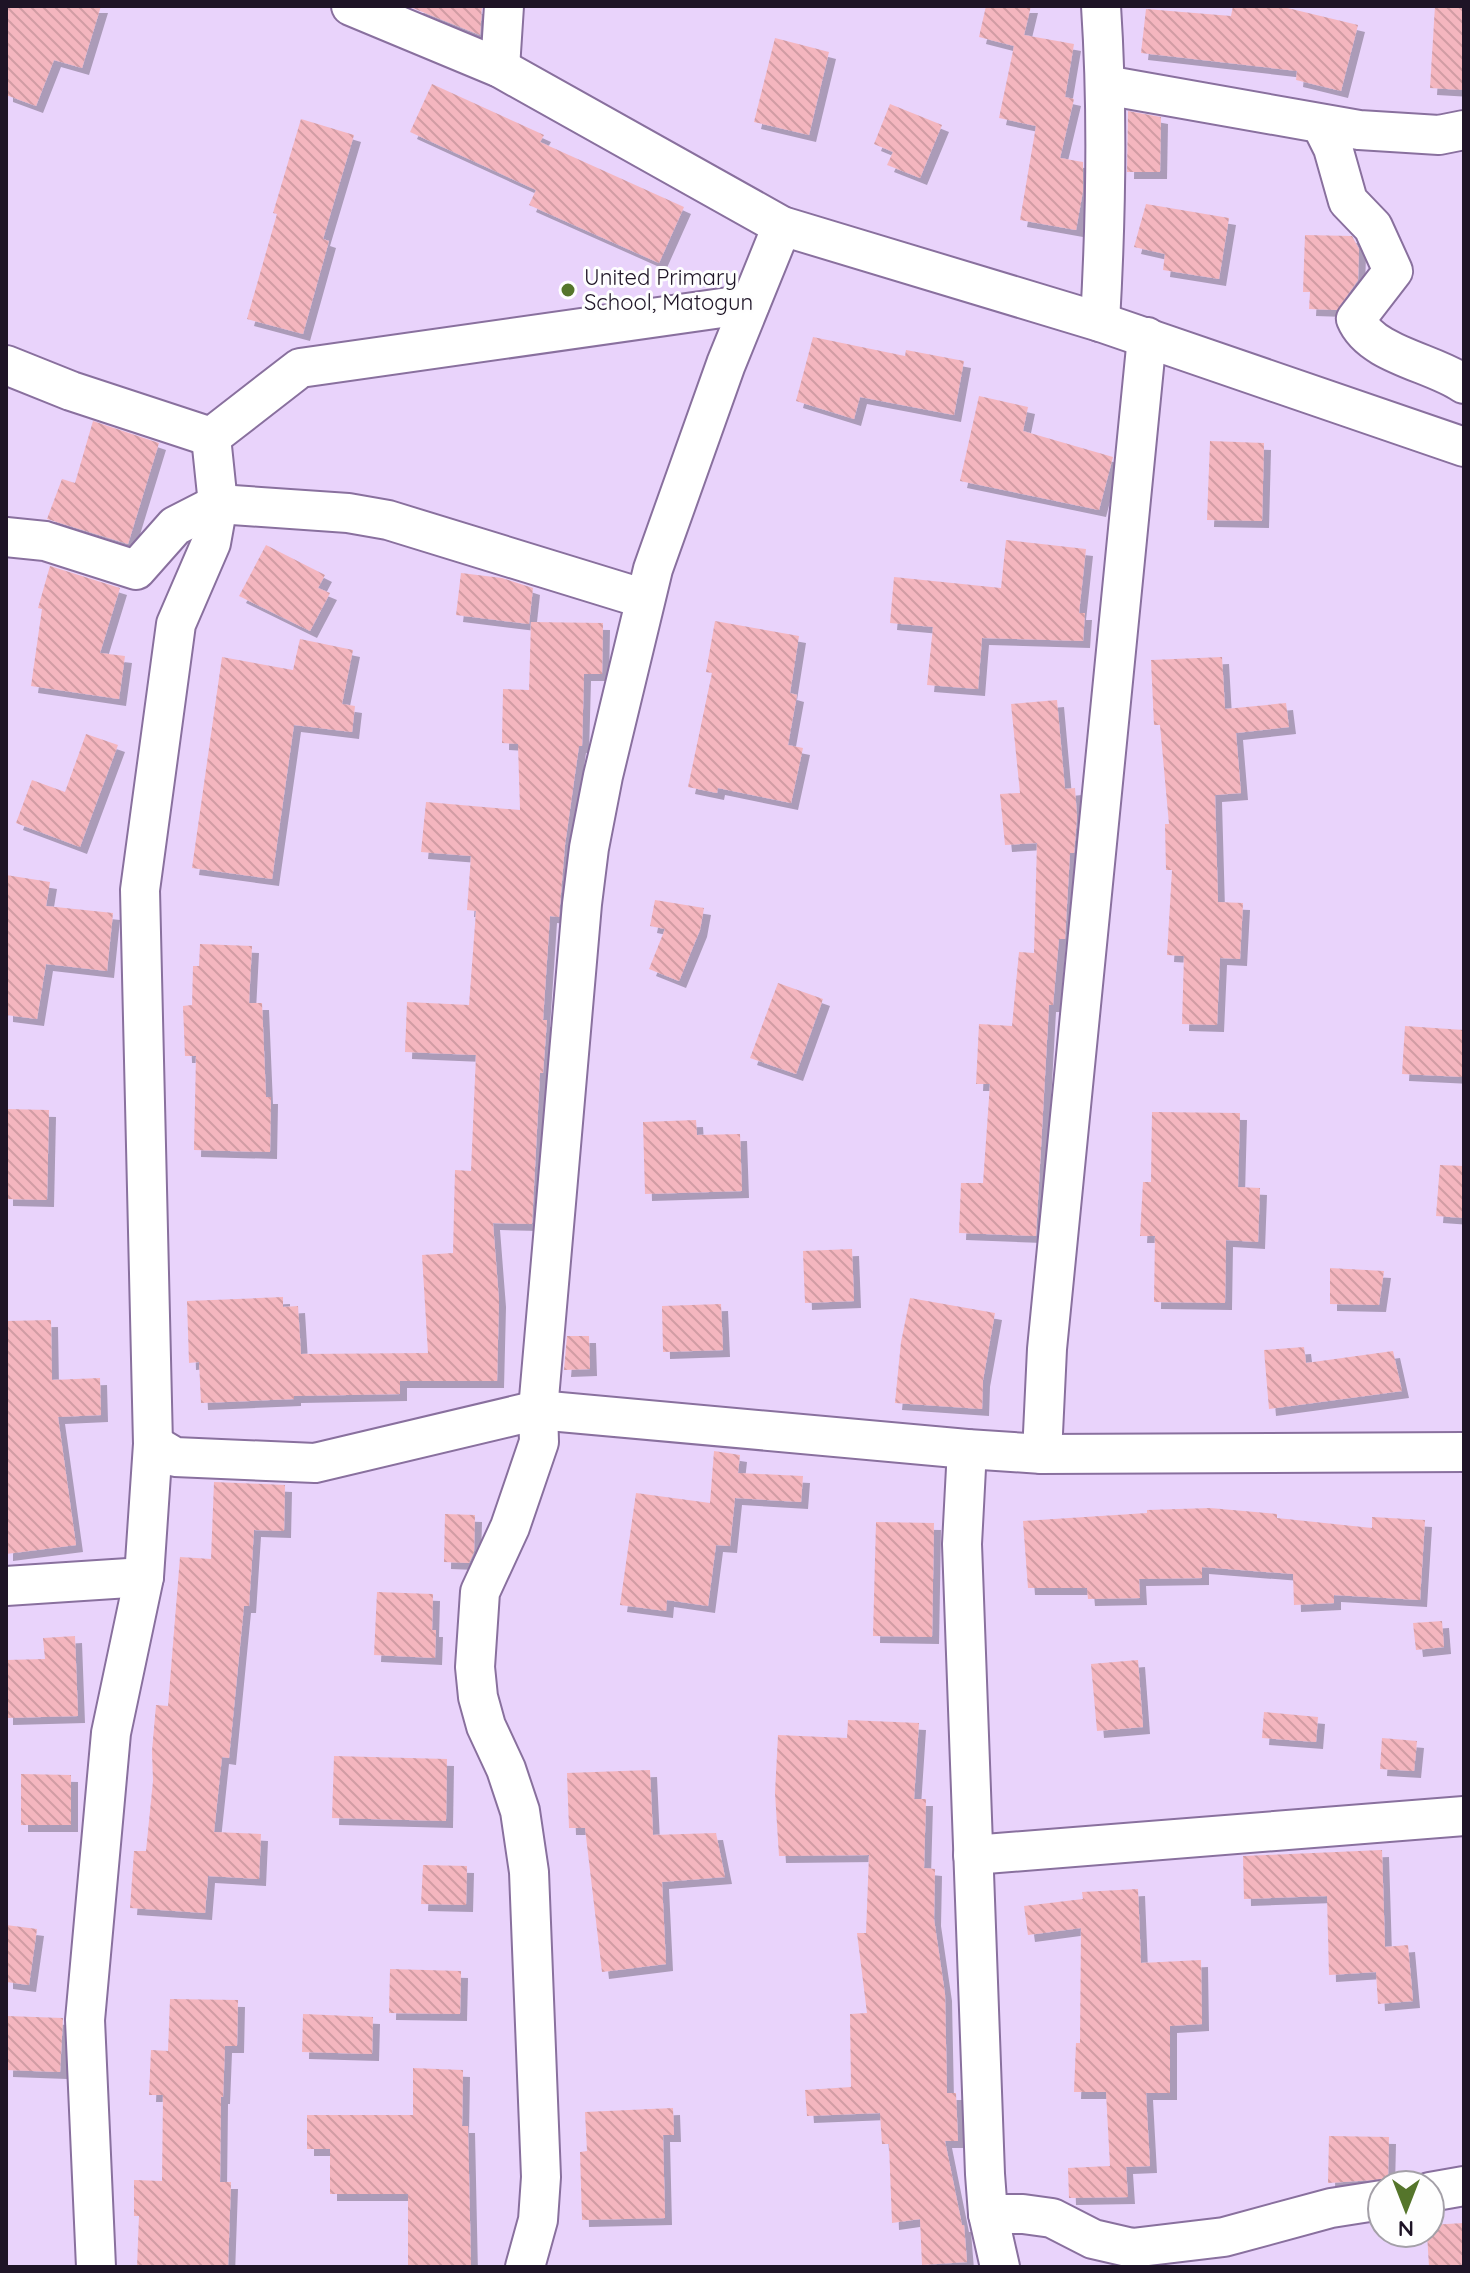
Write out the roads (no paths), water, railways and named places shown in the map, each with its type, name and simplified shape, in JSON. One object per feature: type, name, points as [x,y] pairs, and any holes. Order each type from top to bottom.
[{"type":"street","points":[[351,6],[500,68],[782,226],[1147,337],[1464,447]]},
{"type":"street","points":[[500,68],[504,6]]},
{"type":"street","points":[[1100,322],[1105,228],[1105,85],[1101,6]]},
{"type":"street","points":[[1105,85],[1359,130],[1412,135],[1439,135],[1464,130]]},
{"type":"street","points":[[1321,124],[1333,148],[1348,201],[1373,227],[1393,271],[1356,319],[1362,333],[1375,343],[1464,384]]},
{"type":"street","points":[[525,2267],[538,2220],[541,2177],[529,1872],[520,1811],[506,1769],[486,1726],[478,1697],[475,1667],[480,1592],[510,1527],[539,1442],[538,1410],[577,955],[589,848],[614,729],[645,599],[681,487],[782,226]]},
{"type":"street","points":[[211,437],[300,368],[750,304]]},
{"type":"street","points":[[1042,1454],[1047,1349],[1147,337]]},
{"type":"street","points":[[6,365],[71,391],[211,437]]},
{"type":"street","points":[[96,2267],[85,2020],[111,1733],[144,1577],[153,1444],[140,890],[176,624],[211,543],[218,504],[211,437]]},
{"type":"street","points":[[6,537],[45,541],[136,570],[175,526],[218,504],[348,513],[388,520],[645,599]]},
{"type":"street","points":[[153,1444],[175,1457],[315,1463],[538,1410],[1042,1454],[1464,1452]]},
{"type":"street","points":[[967,1449],[962,1544],[985,2174],[988,2214],[1000,2267]]},
{"type":"street","points":[[6,1586],[144,1577]]},
{"type":"street","points":[[973,1855],[1464,1816]]},
{"type":"street","points":[[988,2214],[1052,2218],[1093,2239],[1132,2248],[1224,2237],[1331,2208],[1366,2203]]},
{"type":"place","name":"United Primary School, Matogun","points":[[568,290]]}]
